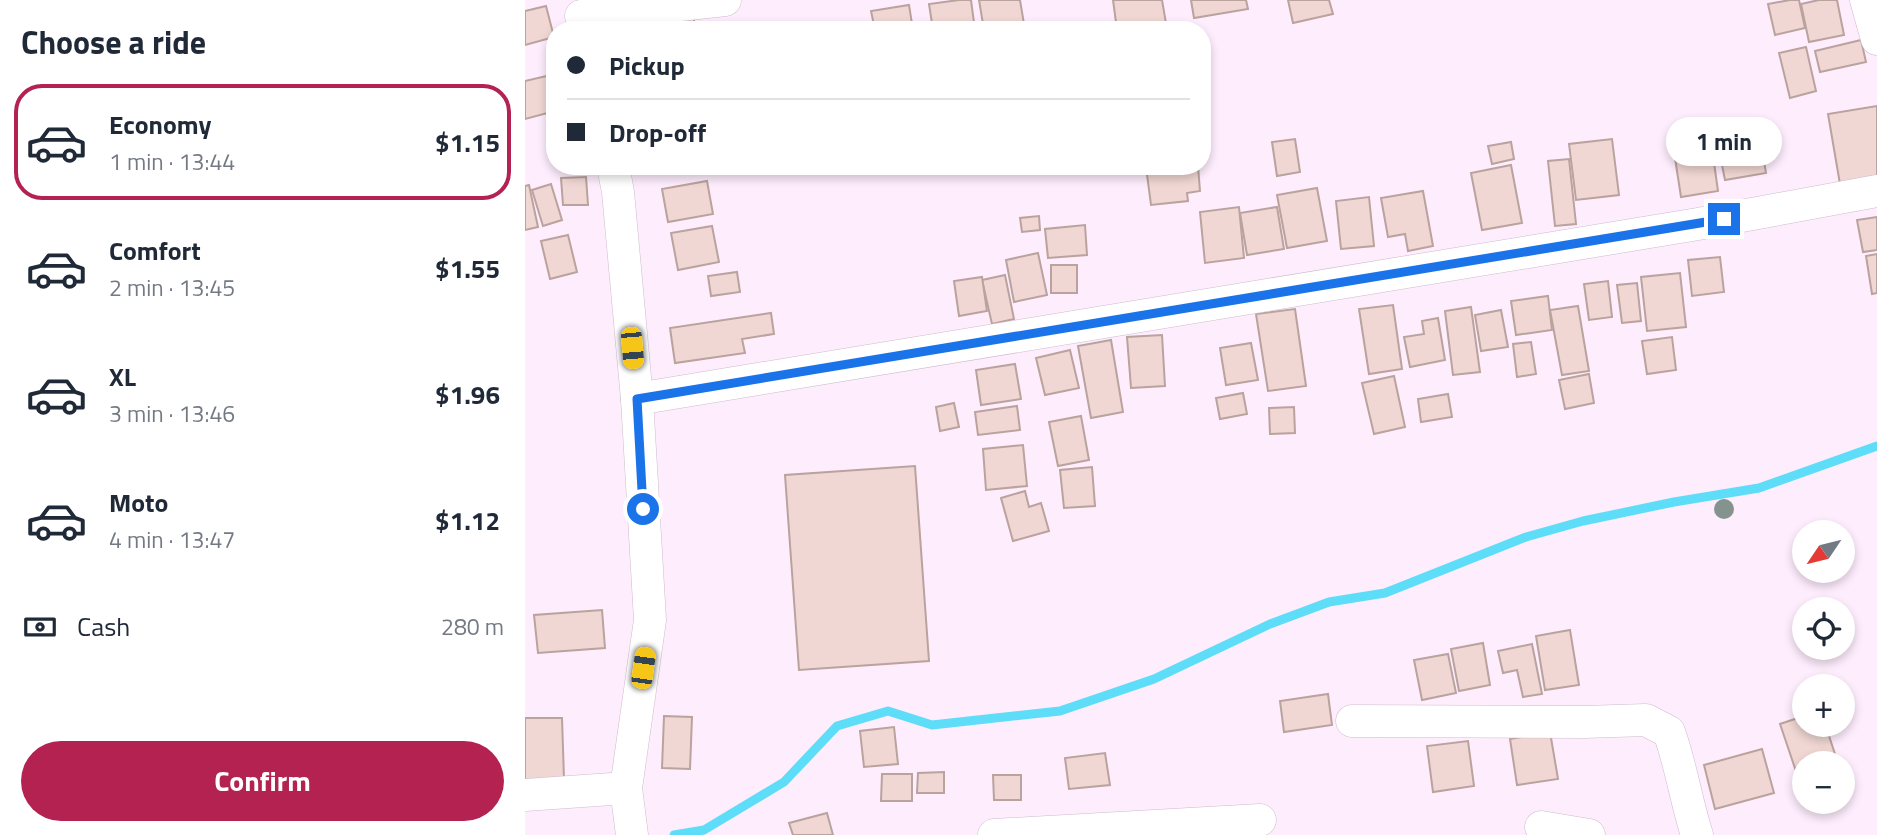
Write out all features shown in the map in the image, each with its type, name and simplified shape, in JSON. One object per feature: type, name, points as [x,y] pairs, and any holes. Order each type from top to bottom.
[{"type":"street","points":[[581,15],[725,0]]},
{"type":"street","points":[[615,175],[637,399],[650,620],[626,788],[631,830]]},
{"type":"street","points":[[637,399],[1698,224],[1877,191]]},
{"type":"street","points":[[1352,721],[1646,720],[1668,732],[1679,760],[1686,800],[1697,835]]},
{"type":"street","points":[[525,795],[626,788]]},
{"type":"street","points":[[994,835],[1260,820]]},
{"type":"street","points":[[1542,827],[1589,835]]},
{"type":"building","points":[[971,0],[974,21],[932,21],[929,4]]},
{"type":"building","points":[[979,0],[1020,0],[1024,21],[982,21]]},
{"type":"building","points":[[1113,0],[1162,0],[1166,21],[1116,21]]},
{"type":"building","points":[[1191,0],[1246,0],[1248,9],[1194,18]]},
{"type":"building","points":[[1288,0],[1329,0],[1333,14],[1293,23]]},
{"type":"building","points":[[1799,0],[1805,28],[1775,35],[1768,4]]},
{"type":"building","points":[[1837,0],[1844,35],[1809,42],[1801,4]]},
{"type":"building","points":[[909,5],[912,21],[873,21],[871,11]]},
{"type":"building","points":[[546,6],[550,21],[546,21],[546,39],[525,45],[525,11]]},
{"type":"building","points":[[693,17],[694,21],[678,21]]},
{"type":"building","points":[[1861,40],[1866,62],[1820,72],[1815,51]]},
{"type":"building","points":[[1806,47],[1816,91],[1790,98],[1779,53]]},
{"type":"building","points":[[546,76],[546,113],[525,119],[525,81]]},
{"type":"building","points":[[1877,106],[1877,178],[1840,184],[1828,114]]},
{"type":"building","points":[[1709,127],[1718,191],[1681,197],[1675,158],[1695,155],[1691,130]]},
{"type":"building","points":[[1759,132],[1766,173],[1725,180],[1717,140]]},
{"type":"building","points":[[1295,139],[1300,172],[1277,176],[1272,142]]},
{"type":"building","points":[[1612,139],[1619,195],[1576,200],[1569,144]]},
{"type":"building","points":[[1511,142],[1514,159],[1492,164],[1488,146]]},
{"type":"building","points":[[1569,159],[1576,224],[1555,226],[1548,161]]},
{"type":"building","points":[[1511,165],[1522,223],[1482,230],[1471,173]]},
{"type":"building","points":[[1147,175],[1199,175],[1200,191],[1187,193],[1188,201],[1151,205]]},
{"type":"building","points":[[586,177],[588,205],[563,205],[561,178]]},
{"type":"building","points":[[707,181],[713,214],[668,222],[662,189]]},
{"type":"building","points":[[551,184],[562,220],[543,226],[532,190]]},
{"type":"building","points":[[529,185],[538,227],[525,230],[525,186]]},
{"type":"building","points":[[1317,188],[1327,241],[1287,248],[1277,195]]},
{"type":"building","points":[[1423,191],[1433,246],[1408,251],[1405,234],[1388,237],[1381,198]]},
{"type":"building","points":[[1369,197],[1374,246],[1341,249],[1336,201]]},
{"type":"building","points":[[1239,207],[1244,258],[1205,263],[1200,212]]},
{"type":"building","points":[[1277,207],[1284,249],[1247,255],[1240,213]]},
{"type":"building","points":[[1039,216],[1040,230],[1022,232],[1020,218]]},
{"type":"building","points":[[1877,217],[1877,250],[1863,252],[1857,220]]},
{"type":"building","points":[[1085,225],[1087,255],[1048,258],[1045,229]]},
{"type":"building","points":[[712,226],[719,262],[678,270],[671,233]]},
{"type":"building","points":[[568,235],[577,272],[550,279],[541,241]]},
{"type":"building","points":[[1038,253],[1047,295],[1014,302],[1006,260]]},
{"type":"building","points":[[1877,254],[1877,293],[1872,294],[1866,256]]},
{"type":"building","points":[[1720,257],[1724,292],[1692,296],[1688,260]]},
{"type":"building","points":[[1051,265],[1077,265],[1077,293],[1051,293]]},
{"type":"building","points":[[737,272],[740,292],[711,296],[708,276]]},
{"type":"building","points":[[1680,273],[1686,327],[1647,331],[1641,277]]},
{"type":"building","points":[[1005,275],[1014,319],[992,324],[982,280]]},
{"type":"building","points":[[982,277],[987,311],[959,316],[954,281]]},
{"type":"building","points":[[1608,281],[1612,317],[1589,320],[1584,284]]},
{"type":"building","points":[[1637,283],[1641,321],[1622,323],[1617,285]]},
{"type":"building","points":[[1548,296],[1552,330],[1516,335],[1511,301]]},
{"type":"building","points":[[1393,305],[1402,369],[1369,374],[1359,309]]},
{"type":"building","points":[[1578,306],[1589,371],[1562,375],[1550,310]]},
{"type":"building","points":[[1471,307],[1480,372],[1453,375],[1445,311]]},
{"type":"building","points":[[1295,309],[1306,386],[1268,391],[1256,314]]},
{"type":"building","points":[[1501,310],[1508,347],[1481,351],[1475,315]]},
{"type":"building","points":[[771,313],[774,334],[742,339],[745,353],[675,363],[670,328]]},
{"type":"building","points":[[1438,318],[1445,360],[1410,367],[1404,337],[1424,334],[1422,321]]},
{"type":"building","points":[[1162,335],[1165,386],[1131,388],[1127,337]]},
{"type":"building","points":[[1672,337],[1676,370],[1647,374],[1642,341]]},
{"type":"building","points":[[1111,340],[1123,412],[1091,418],[1078,346]]},
{"type":"building","points":[[1531,342],[1536,374],[1517,377],[1513,344]]},
{"type":"building","points":[[1251,343],[1258,380],[1226,385],[1220,348]]},
{"type":"building","points":[[1070,350],[1079,388],[1045,395],[1036,358]]},
{"type":"building","points":[[1015,364],[1021,399],[981,405],[976,370]]},
{"type":"building","points":[[1589,374],[1594,403],[1565,409],[1559,380]]},
{"type":"building","points":[[1394,376],[1405,427],[1374,434],[1362,383]]},
{"type":"building","points":[[1243,393],[1247,414],[1220,419],[1216,398]]},
{"type":"building","points":[[1448,394],[1452,417],[1421,422],[1418,399]]},
{"type":"building","points":[[954,403],[959,427],[940,431],[936,407]]},
{"type":"building","points":[[1017,406],[1020,430],[978,435],[975,412]]},
{"type":"building","points":[[1294,407],[1295,433],[1270,434],[1269,408]]},
{"type":"building","points":[[1081,416],[1089,460],[1058,466],[1049,422]]},
{"type":"building","points":[[1023,445],[1027,486],[986,490],[983,449]]},
{"type":"building","points":[[915,466],[929,661],[799,670],[785,475]]},
{"type":"building","points":[[1092,467],[1095,506],[1064,508],[1060,470]]},
{"type":"building","points":[[1025,491],[1029,507],[1041,503],[1049,531],[1013,541],[1001,498]]},
{"type":"building","points":[[602,610],[605,648],[538,653],[534,615]]},
{"type":"building","points":[[1570,630],[1579,685],[1545,690],[1536,636]]},
{"type":"building","points":[[1483,643],[1490,685],[1459,691],[1451,649]]},
{"type":"building","points":[[1532,644],[1542,694],[1523,697],[1517,670],[1503,673],[1498,651]]},
{"type":"building","points":[[1448,654],[1456,693],[1422,700],[1414,660]]},
{"type":"building","points":[[1328,694],[1332,725],[1284,732],[1280,701]]},
{"type":"building","points":[[664,716],[692,717],[690,769],[662,768]]},
{"type":"building","points":[[525,718],[562,718],[564,779],[525,780]]},
{"type":"building","points":[[1792,720],[1792,737],[1829,737],[1834,751],[1792,751],[1792,759],[1780,724]]},
{"type":"building","points":[[894,727],[898,764],[864,767],[860,731]]},
{"type":"building","points":[[1550,732],[1558,779],[1517,785],[1510,739]]},
{"type":"building","points":[[1468,741],[1474,786],[1433,792],[1427,746]]},
{"type":"building","points":[[1762,749],[1774,793],[1715,809],[1704,765]]},
{"type":"building","points":[[1105,753],[1110,785],[1069,789],[1065,758]]},
{"type":"building","points":[[944,772],[944,793],[917,793],[918,773]]},
{"type":"building","points":[[882,774],[912,774],[912,801],[881,801]]},
{"type":"building","points":[[993,775],[1021,775],[1021,800],[994,800]]},
{"type":"building","points":[[827,813],[833,835],[793,835],[789,823]]},
{"type":"waterway","points":[[674,835],[704,830],[784,782],[837,726],[888,711],[932,725],[1060,711],[1154,679],[1270,624],[1329,602],[1385,593],[1526,537],[1583,521],[1759,488],[1877,446]]},
{"type":"route","points":[[643,509],[637,399],[1724,219]]}]
